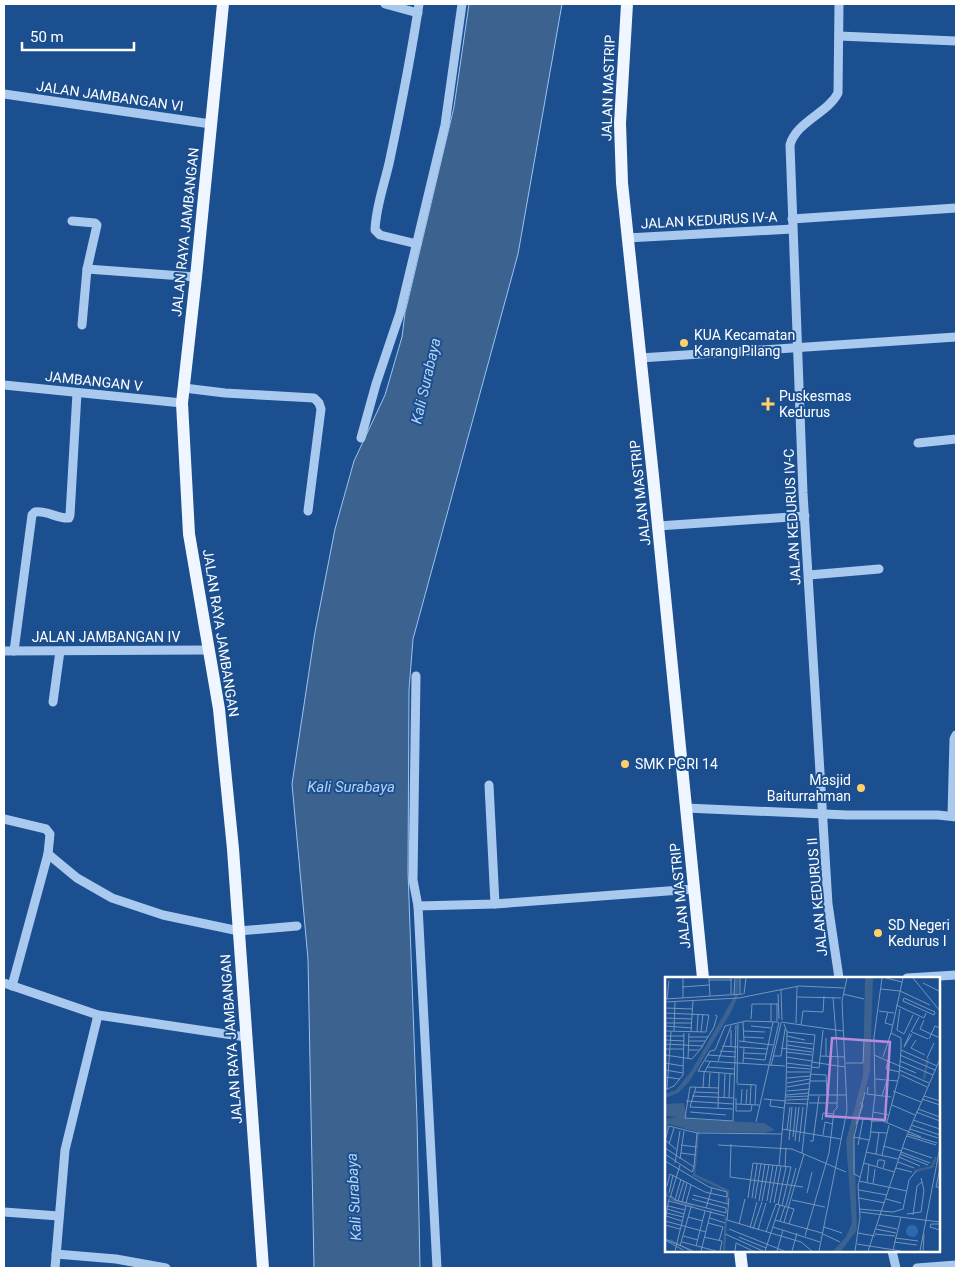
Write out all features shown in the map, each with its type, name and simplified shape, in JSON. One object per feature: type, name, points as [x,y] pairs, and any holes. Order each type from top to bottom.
[{"type":"main road","name":"JALAN RAYA JAMBANGAN","points":[[223,4],[182,403],[189,534],[219,709],[233,849],[263,1268]]},
{"type":"main road","name":"JALAN MASTRIP","points":[[627,4],[620,123],[622,183],[703,977]]},
{"type":"main road","points":[[740,1252],[742,1268]]},
{"type":"street","points":[[385,4],[418,8],[411,57],[380,196],[375,230],[380,235],[417,244]]},
{"type":"street","points":[[361,438],[376,384],[400,313],[445,125],[462,4]]},
{"type":"street","name":"JALAN KEDURUS IV-C","points":[[824,813],[805,516],[790,145],[795,135],[832,101],[838,92],[839,4]]},
{"type":"street","points":[[839,36],[956,41]]},
{"type":"street","name":"JALAN JAMBANGAN VI","points":[[4,94],[211,124]]},
{"type":"street","name":"JALAN KEDURUS IV-A","points":[[792,219],[956,208]]},
{"type":"street","points":[[72,221],[95,223],[97,225],[87,269],[82,325]]},
{"type":"street","name":"JALAN KEDURUS IV-A","points":[[628,238],[792,229]]},
{"type":"street","points":[[87,269],[196,277]]},
{"type":"street","points":[[640,358],[956,337]]},
{"type":"street","name":"JAMBANGAN V","points":[[4,385],[182,403]]},
{"type":"street","points":[[184,388],[224,393],[314,398],[319,403],[321,409],[308,511]]},
{"type":"street","points":[[14,651],[32,515],[35,512],[41,511],[62,518],[69,518],[70,515],[77,393]]},
{"type":"street","points":[[918,443],[956,439]]},
{"type":"street","points":[[658,526],[805,516]]},
{"type":"street","points":[[809,575],[879,569]]},
{"type":"street","name":"JALAN JAMBANGAN IV","points":[[4,651],[209,650]]},
{"type":"street","points":[[53,702],[60,651]]},
{"type":"street","points":[[416,676],[413,880],[418,906],[437,1268]]},
{"type":"street","points":[[686,808],[847,815],[954,816],[954,739],[956,735]]},
{"type":"street","points":[[490,785],[495,904]]},
{"type":"street","name":"JALAN KEDURUS II","points":[[824,813],[828,904],[839,977]]},
{"type":"street","points":[[4,819],[46,830],[50,834],[48,854],[8,984],[98,1014],[246,1038]]},
{"type":"street","points":[[48,854],[77,878],[112,898],[163,915],[239,932],[297,926]]},
{"type":"street","points":[[418,906],[495,904],[694,890]]},
{"type":"street","points":[[923,977],[956,975]]},
{"type":"street","points":[[54,1268],[66,1150],[98,1014]]},
{"type":"street","points":[[4,1212],[60,1216]]},
{"type":"street","points":[[892,1252],[896,1268]]},
{"type":"street","points":[[56,1254],[116,1259],[166,1268]]},
{"type":"street","points":[[917,1268],[956,1265]]},
{"type":"water","name":"Kali Surabaya","points":[[469,4],[562,4],[518,254],[413,639],[409,690],[408,872],[417,1119],[420,1268],[314,1268],[308,959],[292,784],[315,632],[335,529],[354,461],[385,395],[402,337],[405,313],[454,107]]},
{"type":"place","name":"KUA Kecamatan Karang Pilang","points":[[684,343]]},
{"type":"place","name":"Puskesmas Kedurus","points":[[768,404]]},
{"type":"place","name":"SMK PGRI 14","points":[[625,764]]},
{"type":"place","name":"Masjid Baiturrahman","points":[[861,788]]},
{"type":"place","name":"SD Negeri Kedurus I","points":[[878,933]]}]
